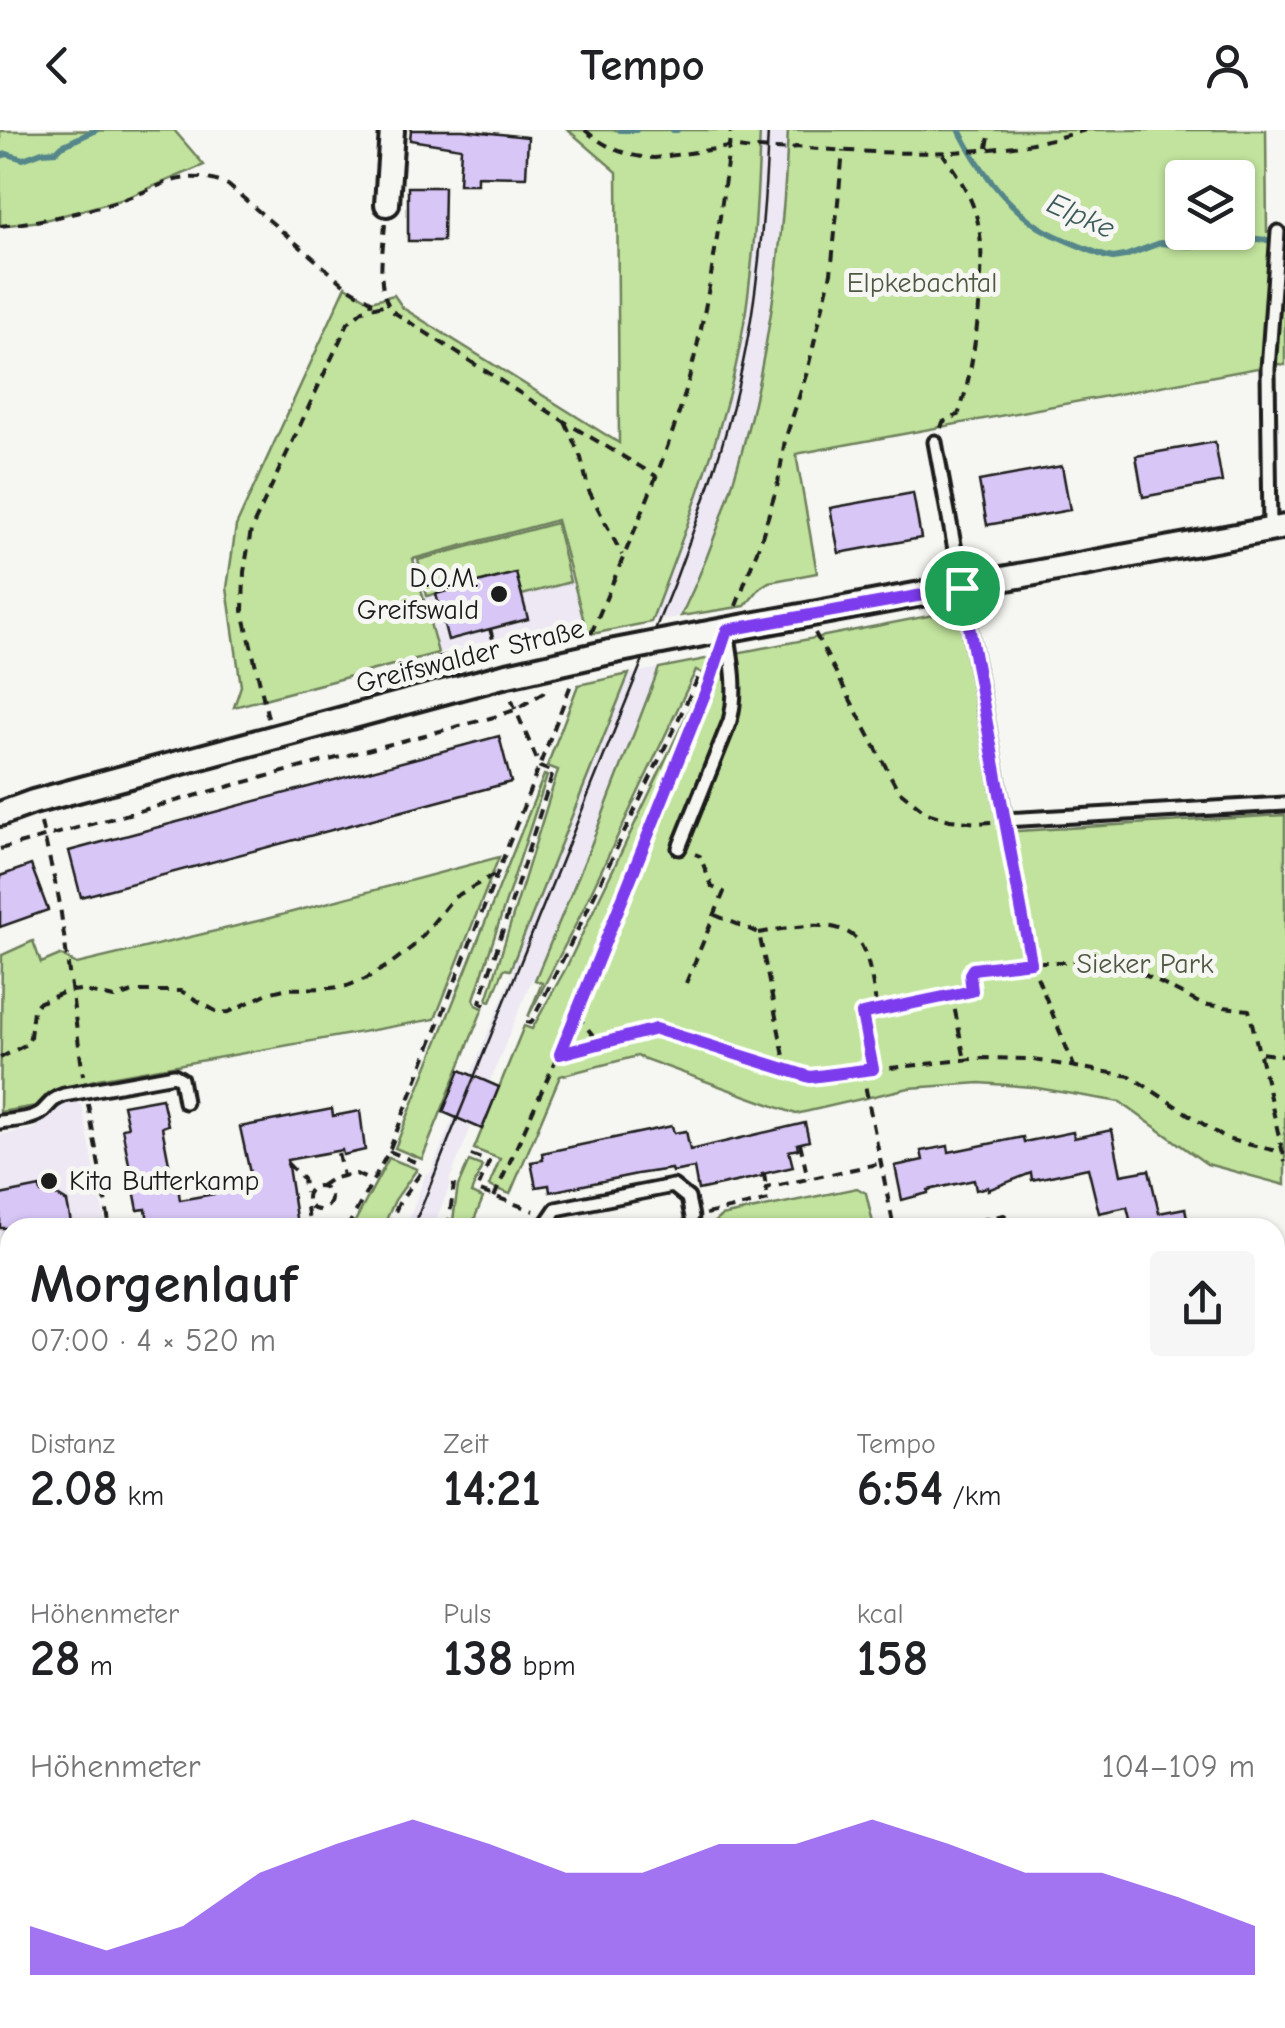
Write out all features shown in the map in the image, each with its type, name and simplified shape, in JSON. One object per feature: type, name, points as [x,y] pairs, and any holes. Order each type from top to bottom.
[{"type":"street","points":[[387,204],[392,130]]},
{"type":"street","name":"Greifswalder Straße","points":[[0,814],[503,676],[610,652],[1278,529]]},
{"type":"lane","points":[[1278,232],[1268,369],[1278,529]]},
{"type":"lane","points":[[935,442],[1005,820],[1285,804]]},
{"type":"lane","points":[[679,848],[735,701],[727,630]]},
{"type":"lane","points":[[0,1122],[41,1113],[56,1098],[174,1075],[181,1079],[185,1102]]},
{"type":"lane","points":[[551,1218],[556,1210],[672,1186],[688,1198],[692,1217]]},
{"type":"path","points":[[586,130],[606,145],[644,158],[729,147],[942,153],[1052,140],[1085,130]]},
{"type":"path","points":[[587,643],[656,476],[682,400],[707,303],[731,130]]},
{"type":"path","points":[[988,148],[990,130]]},
{"type":"path","points":[[727,630],[778,483],[785,440],[808,372],[831,272],[843,151]]},
{"type":"path","points":[[935,442],[944,422],[958,415],[963,402],[970,375],[980,280],[981,234],[972,202],[942,153]]},
{"type":"path","points":[[0,226],[41,221],[124,200],[169,180],[212,179],[228,186],[346,286],[371,300],[372,308]]},
{"type":"path","points":[[387,204],[382,269],[386,304],[400,318],[656,476]]},
{"type":"path","points":[[273,738],[244,611],[244,572],[251,530],[348,323],[355,315],[386,304]]},
{"type":"path","points":[[565,422],[581,458],[588,491],[623,557]]},
{"type":"path","points":[[792,619],[814,631],[822,643],[898,790],[927,813],[950,820],[1005,820],[1031,962],[1074,1067]]},
{"type":"path","points":[[485,1005],[480,1002],[553,772],[540,767],[514,710],[490,629]]},
{"type":"path","points":[[437,658],[540,632],[578,639]]},
{"type":"path","points":[[494,1197],[560,1054],[716,666]]},
{"type":"path","points":[[0,849],[514,710],[576,673],[389,1151],[352,1218]]},
{"type":"path","points":[[526,1022],[531,1023],[700,676],[710,681]]},
{"type":"path","points":[[36,802],[60,899],[86,1091],[108,1218]]},
{"type":"path","points":[[679,848],[700,856],[712,887],[724,892],[686,983]]},
{"type":"path","points":[[0,1058],[27,1044],[33,1010],[38,1003],[72,991],[114,998],[136,991],[181,991],[219,1013],[229,1012],[268,992],[347,986],[389,965],[416,944],[454,898],[492,876],[496,878]]},
{"type":"path","points":[[715,915],[759,933],[834,926],[850,934],[861,943],[877,1011]]},
{"type":"path","points":[[759,933],[788,1072]]},
{"type":"path","points":[[873,1069],[862,1014],[972,991],[973,969],[1031,962],[1120,962],[1201,1004],[1249,1010],[1285,1162]]},
{"type":"path","points":[[952,996],[966,1060]]},
{"type":"path","points":[[576,1015],[599,1043]]},
{"type":"path","points":[[560,1054],[656,1029],[810,1077],[1009,1057],[1130,1076],[1226,1140],[1284,1153]]},
{"type":"path","points":[[1259,1053],[1285,1056]]},
{"type":"path","points":[[862,1070],[892,1218]]},
{"type":"path","points":[[800,1143],[808,1179]]},
{"type":"path","points":[[389,1151],[420,1164]]},
{"type":"path","points":[[338,1152],[343,1176]]},
{"type":"path","points":[[471,1155],[489,1162],[477,1190],[537,1212],[556,1210]]},
{"type":"path","points":[[766,1188],[882,1163]]},
{"type":"path","points":[[287,1164],[303,1179],[309,1218]]},
{"type":"path","points":[[392,1218],[422,1171]]},
{"type":"path","points":[[692,1217],[769,1200],[764,1173]]},
{"type":"path","points":[[307,1202],[310,1190],[331,1178],[356,1174],[372,1181]]},
{"type":"path","points":[[449,1218],[454,1184]]},
{"type":"path","points":[[307,1202],[315,1210],[327,1208],[330,1193],[322,1186]]},
{"type":"shaded area","points":[[760,130],[788,130],[776,289],[759,385],[736,479],[697,583],[681,616],[651,622],[707,470],[733,379],[749,283]]},
{"type":"shaded area","name":"D.O.M. Greifswald","points":[[558,520],[586,630],[514,634],[438,653],[412,559]]},
{"type":"shaded area","points":[[659,668],[588,853],[535,980],[532,979],[437,1218],[410,1218],[513,972],[510,970],[629,674]]},
{"type":"shaded area","name":"Kita Butterkamp","points":[[76,1100],[82,1106],[104,1218],[0,1218],[0,1135],[34,1129],[57,1105]]},
{"type":"green space","points":[[174,130],[204,165],[124,199],[41,221],[0,226],[0,131]]},
{"type":"green space","points":[[568,130],[760,130],[752,257],[739,352],[705,473],[651,622],[584,633],[557,520],[413,559],[438,653],[234,707],[241,686],[227,588],[236,526],[346,286],[371,301],[394,295],[403,308],[619,443],[617,172]]},
{"type":"green space","name":"Elpkebachtal","points":[[788,130],[1266,130],[1267,232],[1285,235],[1285,365],[796,454],[817,573],[769,582],[745,606],[681,616],[728,499],[745,439],[779,255]]},
{"type":"green space","points":[[556,523],[570,582],[522,595],[515,573],[427,596],[418,560]]},
{"type":"green space","name":"Sieker Park","points":[[958,612],[999,832],[1285,815],[1285,1185],[1207,1164],[1120,1102],[980,1083],[909,1088],[796,1114],[637,1056],[560,1076],[510,1194],[489,1186],[500,1159],[474,1149],[524,1026],[532,1029],[566,968],[708,676],[696,670],[528,1017],[542,983],[535,980],[659,668]]},
{"type":"green space","points":[[629,674],[510,970],[504,969],[491,1001],[487,1000],[558,770],[547,766],[578,685]]},
{"type":"green space","points":[[544,775],[547,776],[474,999],[483,1008],[422,1159],[395,1148]]},
{"type":"green space","points":[[499,857],[435,1019],[98,1079],[48,1093],[36,1106],[0,1112],[2,955],[33,941],[41,963],[60,955],[77,964]]},
{"type":"green space","points":[[389,1158],[417,1169],[387,1218],[357,1218]]},
{"type":"green space","points":[[469,1161],[482,1166],[471,1193],[483,1198],[475,1218],[453,1218],[458,1186]]},
{"type":"green space","points":[[857,1188],[866,1193],[872,1218],[719,1218]]},
{"type":"building","points":[[411,130],[463,130],[528,137],[526,177],[477,176],[477,184],[459,184],[461,148],[410,140]]},
{"type":"building","points":[[408,187],[444,187],[443,241],[408,241]]},
{"type":"building","points":[[1215,442],[1222,482],[1143,497],[1136,456]]},
{"type":"building","points":[[1062,466],[1070,510],[987,525],[979,481]]},
{"type":"building","points":[[913,493],[921,538],[839,553],[830,508]]},
{"type":"building","points":[[516,573],[528,619],[448,640],[436,594]]},
{"type":"building","points":[[499,736],[511,782],[81,897],[69,851]]},
{"type":"building","points":[[31,865],[48,910],[0,927],[0,876]]},
{"type":"building","points":[[460,1070],[499,1087],[482,1129],[443,1112]]},
{"type":"building","points":[[162,1098],[168,1125],[162,1127],[180,1200],[253,1187],[240,1127],[332,1109],[333,1116],[360,1111],[365,1150],[287,1160],[296,1218],[147,1218],[146,1209],[138,1210],[122,1128],[128,1127],[123,1105]]},
{"type":"building","points":[[805,1123],[809,1141],[789,1151],[793,1167],[698,1190],[694,1168],[637,1174],[550,1192],[549,1185],[536,1187],[531,1162],[543,1160],[542,1153],[672,1126],[674,1133],[686,1131],[690,1150]]},
{"type":"building","points":[[1112,1130],[1121,1175],[1149,1170],[1159,1213],[1185,1208],[1187,1218],[1130,1218],[1127,1207],[1099,1213],[1088,1168],[1032,1180],[1031,1173],[988,1190],[976,1190],[974,1180],[902,1200],[895,1166],[923,1160],[921,1151],[948,1146],[949,1152],[1023,1137],[1024,1142],[1073,1132],[1074,1138]]},
{"type":"building","points":[[40,1187],[41,1193],[51,1192],[67,1202],[70,1218],[0,1218],[0,1195]]},
{"type":"waterway","name":"Elpke","points":[[0,156],[23,159],[57,151],[96,130]]},
{"type":"waterway","name":"Elpke","points":[[620,130],[636,130]]},
{"type":"waterway","name":"Elpke","points":[[959,130],[993,183],[1014,207],[1039,227],[1104,256],[1125,256],[1160,243],[1221,246],[1257,239],[1285,242]]},
{"type":"tram line","points":[[417,1218],[676,578],[711,480],[746,350],[763,225],[768,130]]},
{"type":"place","name":"D.O.M. Greifswald","points":[[499,594]]},
{"type":"place","name":"Kita Butterkamp","points":[[49,1181]]},
{"type":"route","points":[[962,588],[1031,962],[981,966],[970,974],[972,991],[862,1014],[873,1069],[810,1077],[656,1029],[560,1054],[727,630],[962,588]]}]
